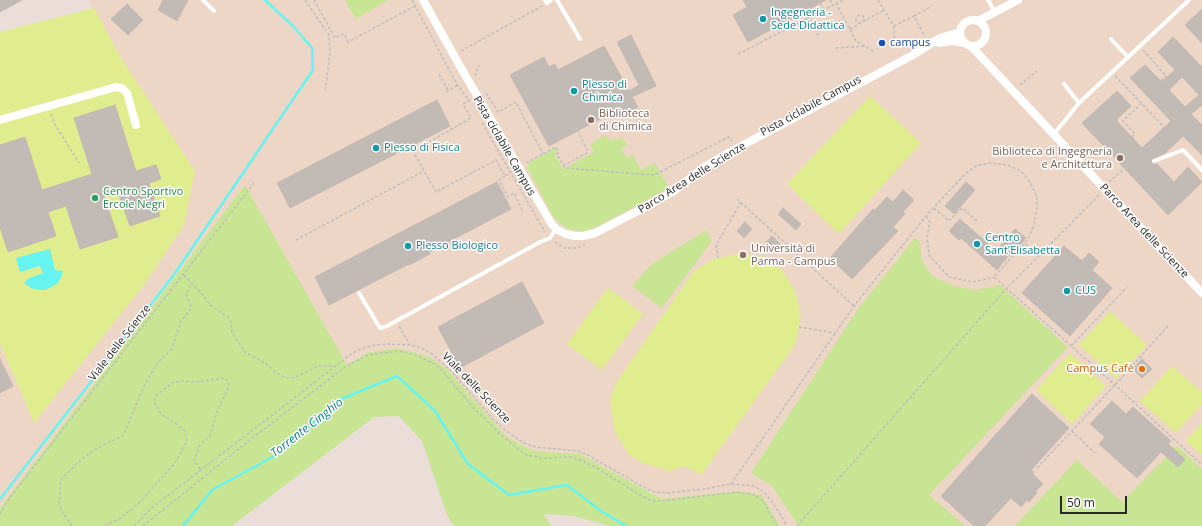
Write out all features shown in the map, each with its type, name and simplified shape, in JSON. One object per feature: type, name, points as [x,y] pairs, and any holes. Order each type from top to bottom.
[{"type":"street","points":[[423,0],[454,56],[551,223],[556,229]]},
{"type":"street","points":[[984,42],[981,45],[972,47],[964,43],[960,36],[961,28],[970,20],[978,20],[1018,0]]},
{"type":"street","points":[[986,30],[996,12]]},
{"type":"street","points":[[978,20],[984,25],[986,30],[986,38],[984,42],[988,64]]},
{"type":"street","name":"Parco Area delle Scienze","points":[[930,46],[940,38],[960,32]]},
{"type":"street","name":"Parco Area delle Scienze","points":[[556,229],[566,234],[576,236],[595,233],[656,202],[674,191],[706,166],[730,152],[930,46],[946,41],[964,43]]},
{"type":"street","name":"Parco Area delle Scienze","points":[[972,47],[1014,90],[1102,190],[1202,293]]},
{"type":"street","points":[[0,120],[116,87],[122,88],[127,93],[131,102],[136,125]]},
{"type":"lane","points":[[203,0],[214,11]]},
{"type":"lane","points":[[546,1],[551,0]]},
{"type":"lane","points":[[557,0],[580,39]]},
{"type":"lane","points":[[988,0],[996,12]]},
{"type":"lane","points":[[1054,134],[1079,103],[1189,0]]},
{"type":"lane","points":[[1111,38],[1128,57]]},
{"type":"lane","points":[[1064,84],[1079,103]]},
{"type":"lane","points":[[1154,161],[1183,150],[1202,170]]},
{"type":"lane","points":[[359,293],[380,328],[396,321],[540,242],[550,238],[556,229]]},
{"type":"path","points":[[305,0],[329,35],[330,54],[326,92]]},
{"type":"path","points":[[314,0],[335,38],[344,34],[348,42],[415,6]]},
{"type":"path","name":"Pista ciclabile Campus","points":[[412,0],[458,86],[470,101]]},
{"type":"path","points":[[830,0],[832,5]]},
{"type":"path","points":[[738,54],[842,0]]},
{"type":"path","points":[[878,0],[894,26],[894,40]]},
{"type":"path","points":[[454,56],[546,1]]},
{"type":"path","points":[[820,3],[824,10]]},
{"type":"path","points":[[836,3],[856,41],[875,52]]},
{"type":"path","points":[[894,26],[932,6]]},
{"type":"path","points":[[811,8],[815,14]]},
{"type":"path","points":[[850,29],[884,10]]},
{"type":"path","points":[[805,11],[819,37]]},
{"type":"path","points":[[316,16],[322,13]]},
{"type":"path","points":[[914,16],[930,46]]},
{"type":"path","points":[[836,48],[865,46]]},
{"type":"path","points":[[1139,46],[1167,76],[1161,81]]},
{"type":"path","points":[[478,81],[475,76],[480,65]]},
{"type":"path","points":[[1014,90],[1037,71]]},
{"type":"path","points":[[1112,73],[1164,127]]},
{"type":"path","points":[[439,74],[447,91],[468,80]]},
{"type":"path","points":[[485,91],[498,112],[516,102],[543,154]]},
{"type":"path","points":[[473,98],[463,104],[471,118],[413,151],[436,192],[496,160],[505,176]]},
{"type":"path","points":[[1132,137],[1135,134],[1124,121],[1141,104]]},
{"type":"path","points":[[48,107],[54,123],[79,163]]},
{"type":"path","name":"Pista ciclabile Campus","points":[[481,121],[543,230],[550,238],[564,248],[575,248],[588,244]]},
{"type":"path","points":[[564,166],[588,152],[578,131]]},
{"type":"path","points":[[523,212],[514,194],[508,197],[499,180],[556,147],[559,152],[557,154],[565,168],[654,175],[723,140]]},
{"type":"path","points":[[731,484],[854,306],[926,216],[965,174],[976,166],[990,163],[1007,165],[1021,171],[1030,182],[1037,197],[1034,225],[1028,239],[994,277],[973,282],[949,277],[929,255],[927,238],[930,222],[926,216]]},
{"type":"path","points":[[797,526],[1007,288],[1124,169]]},
{"type":"path","points":[[296,240],[424,171]]},
{"type":"path","name":"Viale delle Scienze","points":[[0,514],[8,500],[254,184]]},
{"type":"path","points":[[737,199],[854,306]]},
{"type":"path","points":[[718,258],[716,245],[741,202]]},
{"type":"path","points":[[934,208],[949,221],[962,208],[978,222]]},
{"type":"path","points":[[1024,244],[1038,256]]},
{"type":"path","points":[[183,274],[192,282],[211,306],[228,317],[232,322],[232,333],[245,352],[263,362],[277,373],[284,377],[296,378],[319,366],[335,366]]},
{"type":"path","points":[[994,277],[1202,465]]},
{"type":"path","points":[[72,526],[58,504],[61,480],[87,455],[103,445],[123,436],[144,386],[157,364],[172,348],[181,321],[190,310],[191,306],[186,295],[192,282]]},
{"type":"path","points":[[1071,346],[1127,287]]},
{"type":"path","points":[[396,321],[410,345]]},
{"type":"path","points":[[1037,468],[1168,326]]},
{"type":"path","points":[[798,327],[835,333]]},
{"type":"path","name":"Viale delle Scienze","points":[[134,526],[153,507],[335,366],[358,350],[375,345],[387,344],[419,347],[432,354],[452,372],[493,419],[505,430],[524,443],[536,447],[578,451],[655,492],[666,493],[731,484],[754,486],[764,492],[773,503],[787,526]]},
{"type":"path","points":[[143,526],[246,443],[345,367],[368,354],[399,351],[423,358],[439,367],[472,406],[499,433],[526,455],[544,458],[569,457],[581,460],[640,495],[652,500],[661,501],[737,492],[754,495],[762,501],[777,526]]},
{"type":"path","points":[[105,526],[119,519],[137,505],[175,463],[187,441],[185,431],[161,414],[154,402],[156,396],[172,383],[182,381],[196,382],[224,378],[229,382],[228,388],[210,436],[200,445],[194,460],[201,470]]},
{"type":"path","points":[[1072,431],[1095,453]]},
{"type":"shaded area","name":"Università di Parma - Campus","points":[[89,0],[1202,0],[1202,526],[780,526],[761,495],[738,491],[662,499],[580,454],[533,451],[507,437],[446,368],[367,353],[347,365],[245,186],[0,508],[0,343],[34,422],[121,58]]},
{"type":"green space","points":[[345,0],[388,0],[356,19]]},
{"type":"green space","name":"Centro Sportivo Ercole Negri","points":[[94,8],[121,58],[195,171],[184,225],[144,285],[34,423],[0,343],[0,32]]},
{"type":"green space","points":[[870,96],[921,143],[839,234],[787,184]]},
{"type":"green space","points":[[606,135],[610,141],[615,138],[617,140],[622,137],[627,145],[621,148],[627,158],[633,155],[641,170],[655,163],[669,188],[586,231],[567,229],[553,217],[527,167],[529,166],[528,163],[556,148],[558,152],[555,154],[563,169],[594,152],[590,144]]},
{"type":"green space","points":[[245,185],[347,365],[367,353],[397,348],[428,356],[446,368],[507,437],[533,451],[580,454],[662,499],[738,491],[762,495],[780,526],[610,526],[574,516],[543,514],[552,526],[454,526],[447,515],[422,441],[399,416],[374,417],[232,526],[0,526],[0,508]]},
{"type":"green space","points":[[707,230],[711,242],[662,308],[632,286],[651,265]]},
{"type":"green space","points":[[915,238],[920,242],[922,261],[932,276],[957,287],[975,290],[1000,285],[1068,347],[929,495],[965,526],[799,526],[772,486],[751,473],[858,309]]},
{"type":"green space","points":[[737,254],[763,257],[782,270],[796,293],[801,318],[795,345],[701,475],[685,466],[670,471],[643,463],[629,455],[615,432],[610,399],[618,380],[694,271],[714,259]]},
{"type":"green space","points":[[608,288],[643,314],[602,370],[567,344]]},
{"type":"green space","points":[[1110,311],[1147,345],[1116,379],[1079,345]]},
{"type":"green space","points":[[1070,353],[1106,386],[1072,424],[1036,390]]},
{"type":"green space","points":[[1172,366],[1202,392],[1202,404],[1176,433],[1140,401]]},
{"type":"green space","points":[[1202,423],[1202,455],[1186,441]]},
{"type":"green space","points":[[1177,446],[1202,469],[1202,526],[1015,526],[1077,460],[1122,502]]},
{"type":"water","points":[[50,249],[55,270],[63,271],[61,277],[58,283],[46,290],[31,288],[24,283],[29,278],[43,273],[40,266],[20,272],[16,258]]},
{"type":"building","points":[[0,0],[22,0],[0,12]]},
{"type":"building","points":[[163,0],[188,0],[177,21],[158,10]]},
{"type":"building","name":"Ingegneria - Sede Didattica","points":[[743,0],[826,0],[748,42],[733,15],[747,7]]},
{"type":"building","points":[[127,4],[143,20],[128,35],[111,19]]},
{"type":"building","points":[[1202,9],[1202,43],[1185,25]]},
{"type":"building","name":"Plesso di Chimica","points":[[631,35],[656,86],[632,97],[638,107],[620,116],[617,110],[549,146],[510,75],[544,57],[549,67],[555,64],[558,70],[604,46],[629,91],[639,85],[617,42]]},
{"type":"building","points":[[1173,37],[1202,67],[1202,105],[1191,114],[1202,125],[1202,155],[1183,136],[1164,154],[1152,159],[1151,162],[1153,164],[1157,164],[1174,182],[1188,167],[1202,182],[1168,215],[1082,123],[1117,91],[1131,106],[1116,120],[1142,148],[1171,121],[1130,78],[1145,65],[1162,82],[1175,70],[1158,52]],"holes":[[[1182,77],[1199,95],[1185,107],[1169,90]]]},
{"type":"building","name":"Plesso di Fisica","points":[[437,100],[450,126],[290,208],[277,183]]},
{"type":"building","points":[[115,105],[136,171],[156,165],[161,179],[149,183],[160,216],[130,226],[118,192],[104,196],[118,237],[80,249],[66,206],[48,212],[56,236],[8,252],[0,227],[0,145],[25,137],[42,190],[92,174],[74,118]]},
{"type":"building","name":"Plesso Biologico","points":[[497,182],[511,209],[429,252],[430,254],[329,305],[315,277]]},
{"type":"building","points":[[966,182],[975,190],[954,214],[945,206]]},
{"type":"building","points":[[903,190],[914,200],[903,212],[905,214],[893,227],[898,231],[852,279],[830,258],[873,209],[875,210],[887,197],[893,202]]},
{"type":"building","points":[[783,208],[801,224],[796,230],[778,214]]},
{"type":"building","name":"Centro Sant'Elisabetta","points":[[960,219],[996,251],[1015,229],[1026,238],[1014,252],[1012,251],[997,270],[961,238],[959,240],[949,231]]},
{"type":"building","points":[[745,222],[752,229],[744,238],[737,231]]},
{"type":"building","points":[[772,236],[781,245],[775,252],[765,243]]},
{"type":"building","name":"CUS","points":[[1064,246],[1082,261],[1089,253],[1099,262],[1092,270],[1112,288],[1070,336],[1022,293]]},
{"type":"building","points":[[522,282],[544,323],[460,368],[438,327]]},
{"type":"building","points":[[0,359],[13,386],[0,393]]},
{"type":"building","name":"Campus Cafè","points":[[1142,359],[1152,369],[1142,378],[1133,369]]},
{"type":"building","points":[[1032,394],[1069,428],[1031,470],[1043,484],[1035,492],[1037,493],[1029,502],[1027,500],[1021,507],[1011,498],[985,526],[974,526],[941,496]]},
{"type":"building","points":[[1112,401],[1126,414],[1133,407],[1171,441],[1168,444],[1185,459],[1178,467],[1161,452],[1137,478],[1099,444],[1105,437],[1090,424]]},
{"type":"waterway","points":[[0,499],[173,276],[313,70],[312,48],[294,27],[265,0]]},
{"type":"waterway","name":"Torrente Cinghio","points":[[183,526],[212,490],[280,453],[339,400],[397,376],[435,411],[468,464],[509,495],[567,485],[601,511],[626,526]]},
{"type":"place","name":"Ingegneria - Sede Didattica","points":[[763,19]]},
{"type":"place","name":"campus","points":[[882,43]]},
{"type":"place","name":"Plesso di Chimica","points":[[574,91]]},
{"type":"place","name":"Biblioteca di Chimica","points":[[591,120]]},
{"type":"place","name":"Plesso di Fisica","points":[[376,148]]},
{"type":"place","name":"Biblioteca di Ingegneria e Architettura","points":[[1120,158]]},
{"type":"place","name":"Centro Sportivo Ercole Negri","points":[[95,198]]},
{"type":"place","name":"Centro Sant'Elisabetta","points":[[977,244]]},
{"type":"place","name":"Plesso Biologico","points":[[408,246]]},
{"type":"place","name":"Università di Parma - Campus","points":[[743,255]]},
{"type":"place","name":"CUS","points":[[1067,291]]},
{"type":"place","name":"Campus Cafè","points":[[1142,369]]}]
